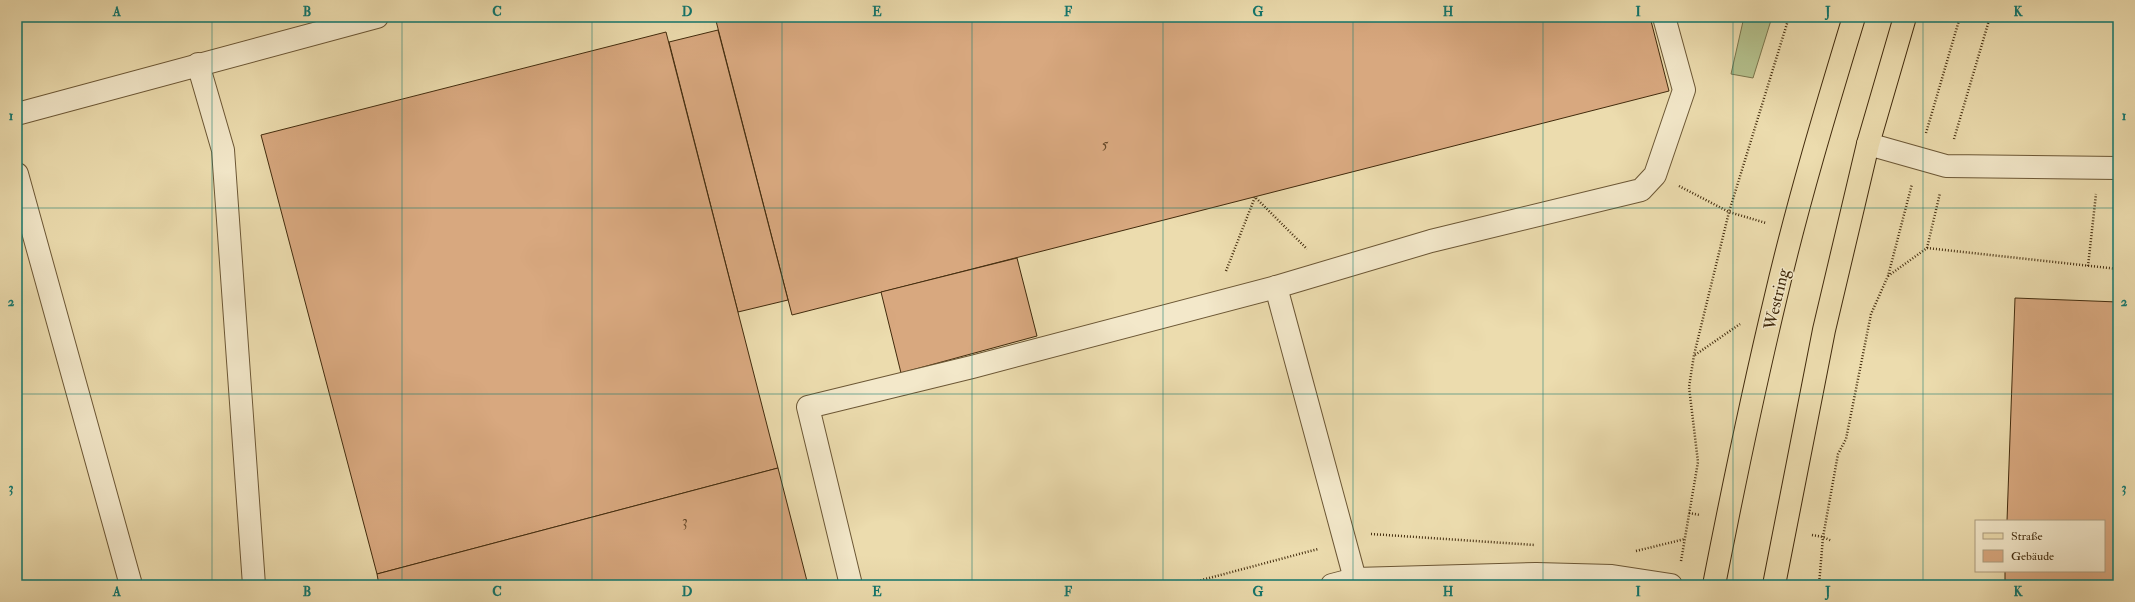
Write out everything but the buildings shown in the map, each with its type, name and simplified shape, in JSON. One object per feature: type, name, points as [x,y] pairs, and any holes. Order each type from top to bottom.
[{"type":"main road","name":"Westring","points":[[1714,585],[1738,467],[1776,295],[1818,133],[1854,17]]},
{"type":"main road","points":[[1774,585],[1824,330],[1868,144],[1905,17]]},
{"type":"lane","points":[[17,114],[377,17]]},
{"type":"lane","points":[[851,585],[808,407],[972,367],[1213,303],[1431,241],[1641,190],[1655,175],[1684,90],[1664,17]]},
{"type":"lane","points":[[198,64],[223,150],[254,585]]},
{"type":"lane","points":[[1868,144],[1946,166],[2108,168]]},
{"type":"lane","points":[[17,174],[131,585]]},
{"type":"lane","points":[[1276,286],[1355,579]]},
{"type":"lane","points":[[1332,585],[1355,579],[1536,574],[1612,576],[1671,585]]},
{"type":"path","points":[[1681,562],[1698,462],[1688,386],[1694,355],[1729,212],[1789,17]]},
{"type":"path","points":[[2088,266],[2108,168]]},
{"type":"path","points":[[1655,175],[1729,212],[1770,224]]},
{"type":"path","points":[[1213,303],[1255,197],[1311,254]]},
{"type":"path","points":[[1927,248],[2118,269]]},
{"type":"path","points":[[1819,585],[1823,537],[1838,454],[1846,439],[1871,314],[1888,276]]},
{"type":"path","points":[[1694,355],[1742,323]]},
{"type":"green space","points":[[1744,17],[1772,17],[1753,78],[1731,74]]}]
